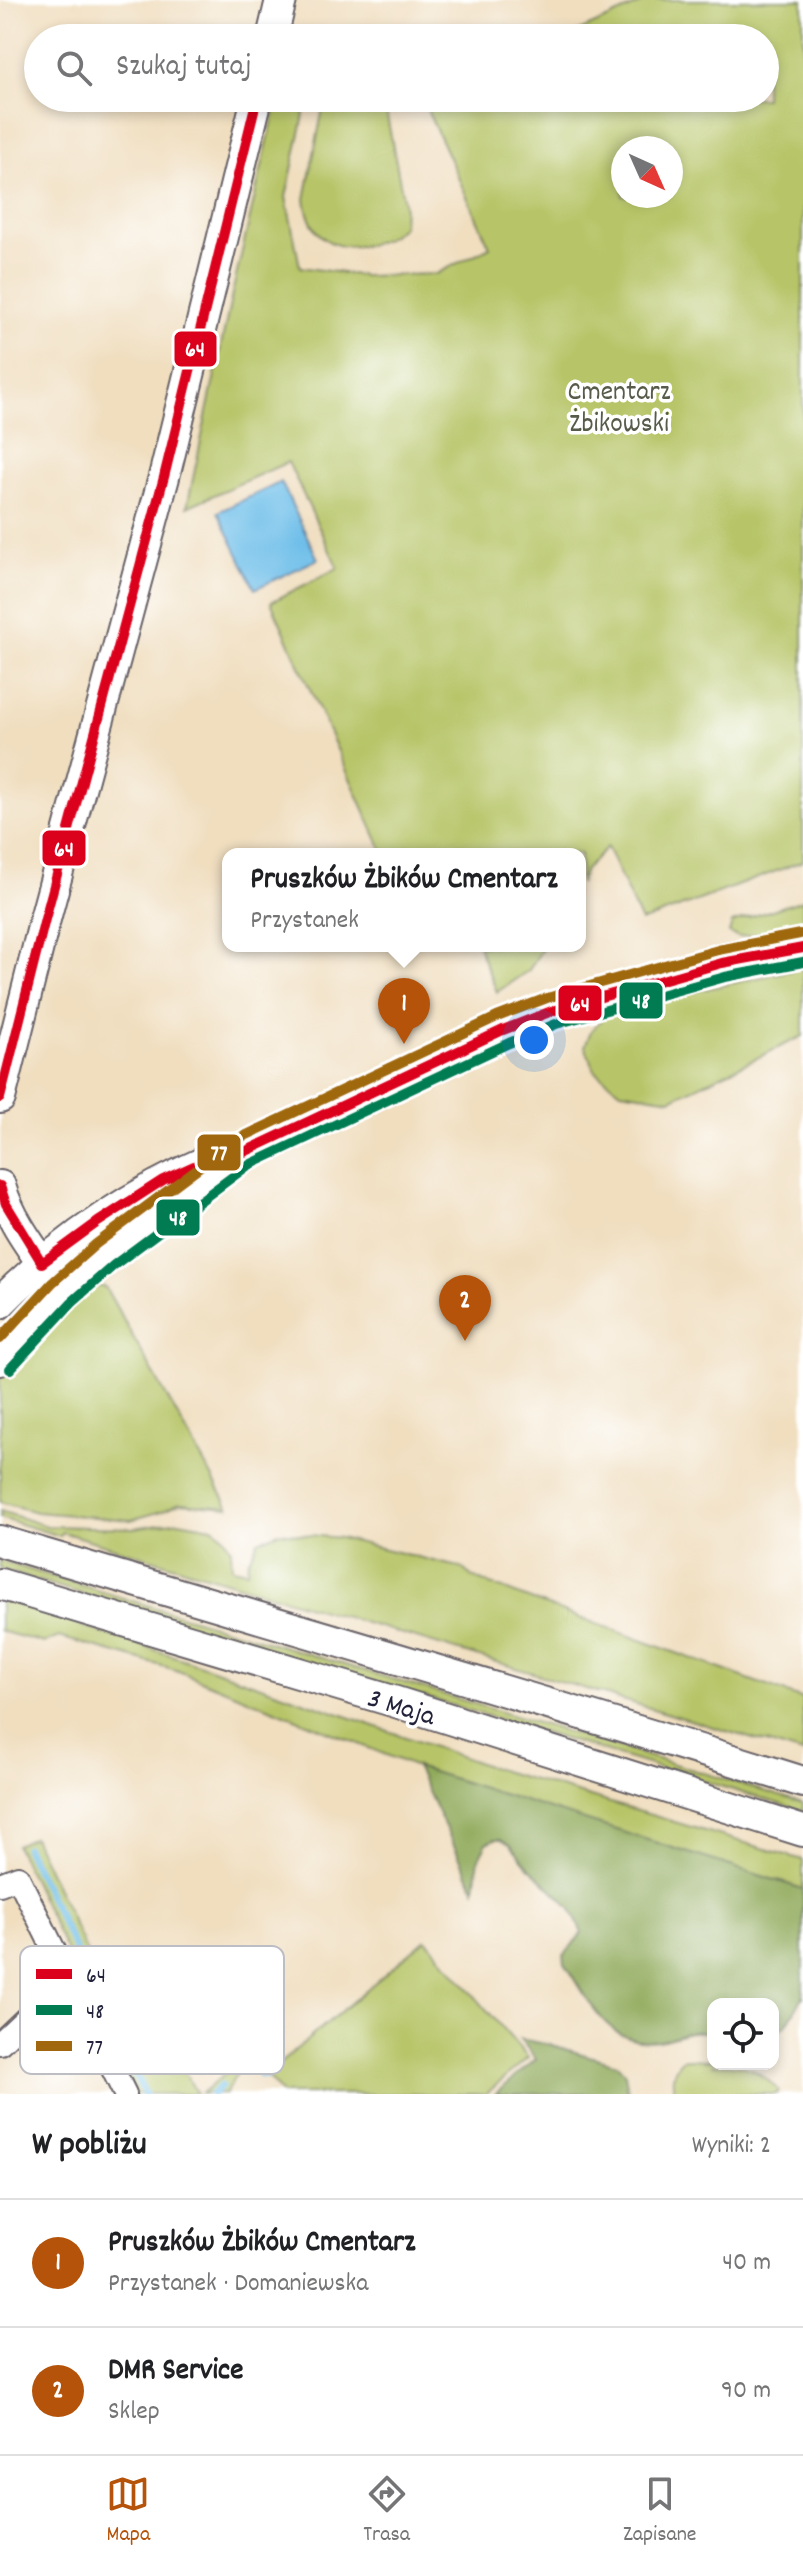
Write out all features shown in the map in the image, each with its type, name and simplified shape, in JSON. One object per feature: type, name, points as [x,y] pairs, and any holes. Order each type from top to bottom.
[{"type":"main road","points":[[275,24],[281,0]]},
{"type":"main road","points":[[0,1098],[164,477],[254,112]]},
{"type":"main road","points":[[0,1360],[62,1292],[128,1236],[240,1154],[503,1030],[552,1011],[722,963],[803,948]]},
{"type":"main road","points":[[0,1303],[42,1263],[163,1180],[216,1156],[240,1154]]},
{"type":"main road","points":[[0,1186],[6,1204],[62,1292]]},
{"type":"main road","name":"3 Maja","points":[[0,1541],[297,1631],[563,1706],[803,1782]]},
{"type":"main road","name":"3 Maja","points":[[0,1584],[396,1702],[803,1831]]},
{"type":"street","points":[[0,1884],[18,1877],[52,1946]]},
{"type":"street","points":[[0,2043],[20,2024]]},
{"type":"street","points":[[115,2074],[125,2094]]},
{"type":"green space","name":"Cmentarz Żbikowski","points":[[649,0],[803,0],[803,861],[641,922],[607,847],[586,869],[586,848],[381,848],[271,602],[338,568],[288,462],[187,507],[275,112],[303,112],[304,115],[286,197],[300,267],[364,276],[436,274],[490,247],[428,112],[779,112],[779,24],[595,24]]},
{"type":"green space","points":[[322,112],[386,112],[404,203],[403,226],[392,235],[371,244],[335,244],[326,240],[312,224],[305,199]]},
{"type":"green space","points":[[803,900],[803,927],[739,937],[729,933],[732,923]]},
{"type":"green space","points":[[480,952],[540,952],[529,970],[497,992]]},
{"type":"green space","points":[[803,968],[803,1036],[671,1099],[621,1091],[595,1071],[585,1046],[591,1031],[605,1015],[623,1007]]},
{"type":"green space","points":[[85,1285],[105,1287],[229,1507],[180,1503],[131,1520],[36,1512],[0,1502],[0,1373]]},
{"type":"green space","points":[[0,1511],[47,1526],[134,1528],[179,1521],[212,1527],[223,1535],[231,1549],[232,1568],[247,1571],[248,1561],[258,1541],[278,1532],[340,1538],[462,1568],[472,1577],[528,1599],[803,1699],[803,1754],[62,1532],[60,1536],[0,1518]]},
{"type":"green space","points":[[0,1561],[803,1803],[803,1811],[0,1569]]},
{"type":"green space","points":[[0,1599],[204,1666],[499,1770],[803,1860],[803,1889],[416,1767],[176,1670],[59,1637],[44,1643],[0,1631]]},
{"type":"green space","points":[[416,1767],[803,1889],[803,1997],[786,2025],[779,2030],[779,1998],[707,1998],[707,2033],[690,2032],[659,2040],[625,2036],[612,2029],[592,2006],[565,1964],[564,1955],[582,1933],[570,1907],[511,1845],[501,1839],[487,1843],[479,1858],[475,1889]]},
{"type":"green space","points":[[33,1837],[84,1946],[64,1946],[16,1845]]},
{"type":"green space","points":[[426,1939],[528,2058],[486,2094],[282,2094],[266,2075],[284,2074],[284,2060]]},
{"type":"green space","points":[[520,2039],[617,2064],[625,2073],[628,2090],[624,2094],[495,2094],[536,2059]]},
{"type":"green space","points":[[683,2059],[707,2060],[707,2070],[752,2070],[779,2090],[777,2094],[675,2094],[673,2075]]},
{"type":"green space","points":[[127,2074],[186,2074],[197,2094],[134,2094]]},
{"type":"green space","points":[[225,2074],[237,2074],[225,2094],[201,2094]]},
{"type":"water","points":[[281,482],[318,559],[255,589],[218,512]]},
{"type":"waterway","points":[[26,1848],[73,1946]]},
{"type":"waterway","points":[[135,2074],[145,2094]]},
{"type":"waterway","points":[[261,2075],[266,2075]]},
{"type":"waterway","points":[[212,2094],[221,2086]]},
{"type":"transit line","name":"64","points":[[0,1098],[164,477],[254,112]]},
{"type":"transit line","name":"77","points":[[0,1339],[52,1283],[96,1244],[234,1141],[497,1017],[547,998],[718,950],[800,934]]},
{"type":"transit line","name":"64","points":[[0,1186],[6,1204],[42,1263],[163,1180],[216,1156],[240,1154],[503,1030],[552,1011],[722,963],[803,948]]},
{"type":"transit line","name":"48","points":[[10,1369],[72,1302],[114,1265],[247,1166],[556,1024],[725,977],[803,962]]},
{"type":"place","name":"Pruszków Żbików Cmentarz","points":[[404,1044]]},
{"type":"place","name":"DMR Service","points":[[465,1341]]}]
